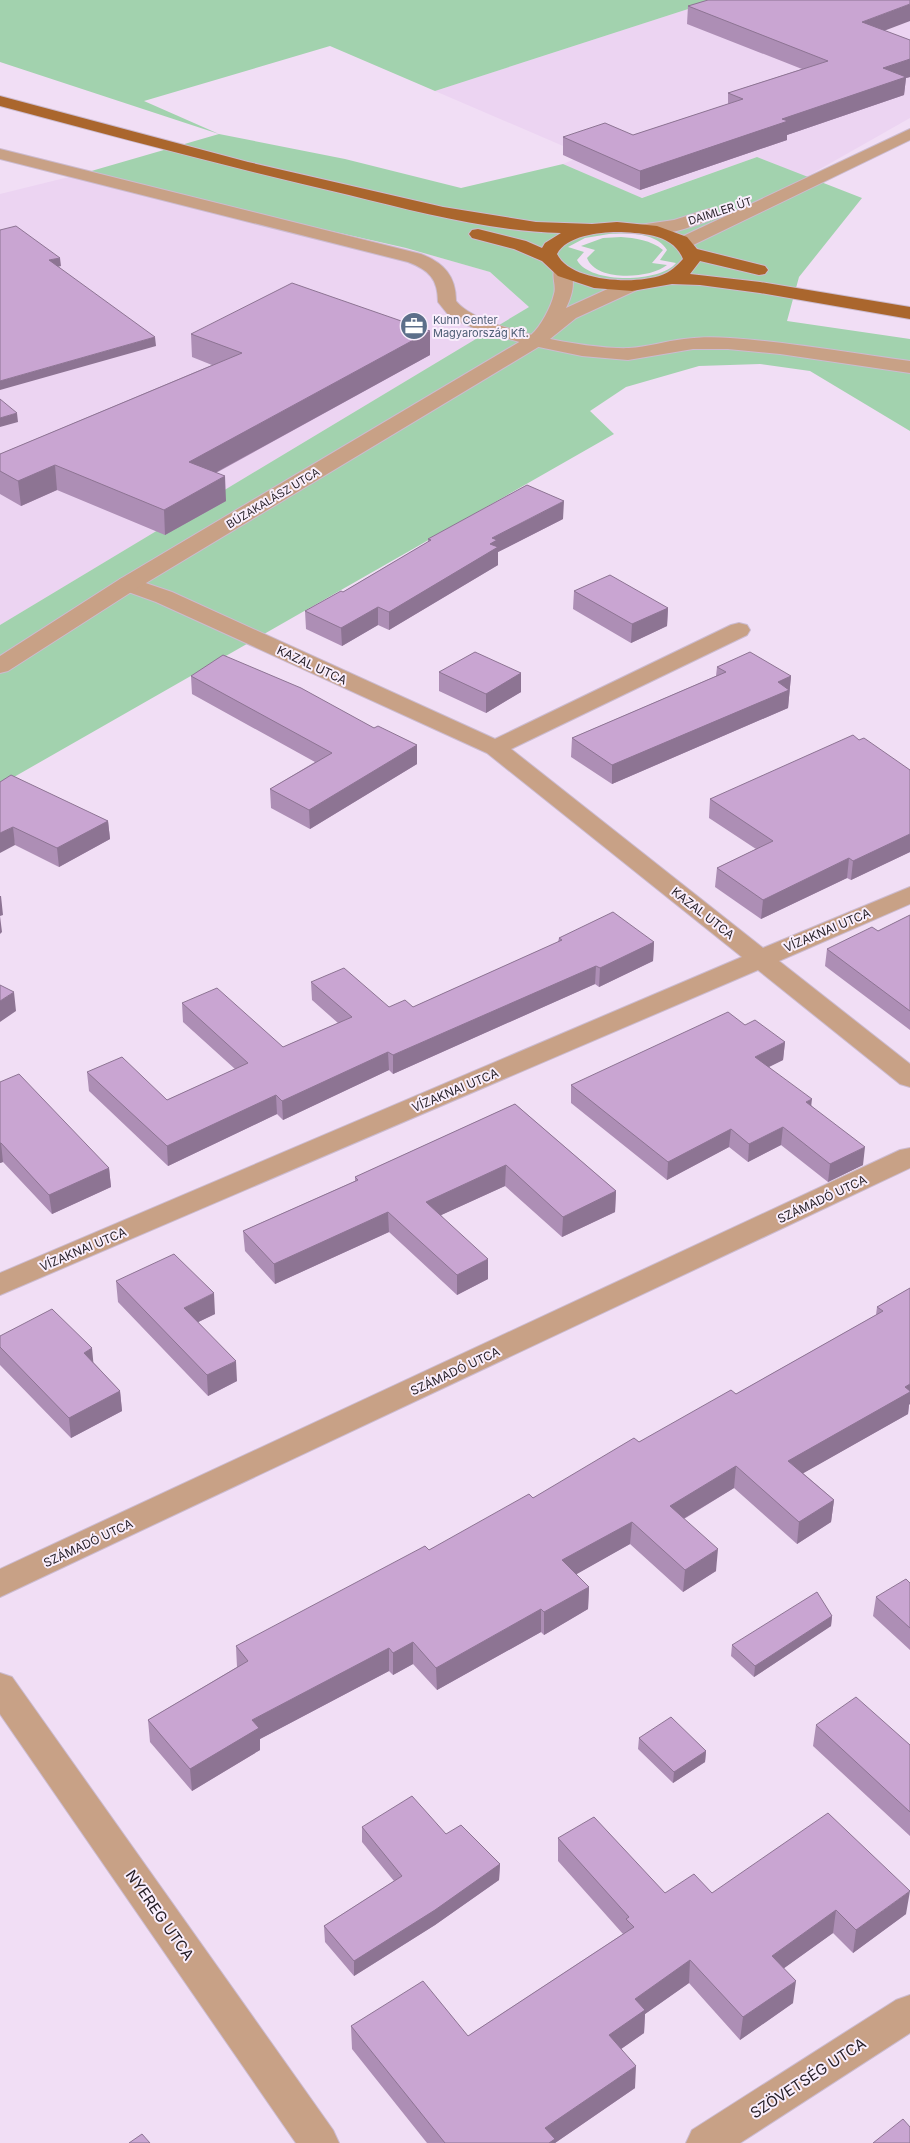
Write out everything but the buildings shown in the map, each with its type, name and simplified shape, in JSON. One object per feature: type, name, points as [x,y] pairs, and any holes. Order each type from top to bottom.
[{"type":"main road","points":[[0,101],[245,166],[368,195],[536,227],[589,229],[607,227],[645,228],[667,234],[687,248],[777,274],[910,299]]},
{"type":"main road","points":[[0,115],[228,178],[495,238],[556,264],[592,282],[632,285],[670,278],[707,279],[910,313]]},
{"type":"main road","points":[[556,264],[551,248],[561,238],[589,229]]},
{"type":"main road","points":[[670,278],[685,269],[692,258],[687,248]]},
{"type":"street","name":"DAIMLER ÚT","points":[[687,248],[794,189],[910,134]]},
{"type":"street","points":[[0,154],[370,245],[425,261],[441,274],[448,290],[447,302],[458,314],[478,324],[542,335],[588,352],[617,354],[649,352],[702,342],[784,350],[910,367]]},
{"type":"street","name":"DAIMLER ÚT","points":[[645,228],[677,225],[794,189]]},
{"type":"street","points":[[542,335],[564,293],[556,264]]},
{"type":"street","name":"BÚZAKALÁSZ UTCA","points":[[0,666],[128,584],[542,335],[600,297],[632,285]]},
{"type":"street","name":"KAZAL UTCA","points":[[128,584],[164,597],[495,748],[910,1078]]},
{"type":"street","points":[[495,748],[739,630]]},
{"type":"street","name":"VÍZAKNAI UTCA","points":[[0,1285],[910,895]]},
{"type":"street","name":"SZÁMADÓ UTCA","points":[[0,1584],[910,1157]]},
{"type":"street","name":"NYEREG UTCA","points":[[0,1687],[319,2143]]},
{"type":"street","name":"SZÖVETSÉG UTCA","points":[[706,2143],[910,2012]]},
{"type":"shaded area","points":[[716,0],[910,0],[910,118],[806,177],[757,157],[641,198],[563,164],[584,155],[435,91]]},
{"type":"shaded area","points":[[81,174],[406,248],[490,272],[529,307],[0,625],[0,194]]},
{"type":"green space","points":[[0,0],[716,0],[435,91],[330,46],[144,101],[219,134],[0,62]]},
{"type":"green space","points":[[219,134],[345,159],[461,188],[563,164],[642,198],[757,157],[862,198],[799,277],[787,321],[910,339],[910,431],[810,371],[760,364],[699,366],[626,387],[590,411],[614,434],[0,785],[0,625],[529,307],[490,272],[406,248],[81,174]],"holes":[[[609,234],[641,235],[656,240],[667,250],[660,260],[676,263],[668,270],[641,277],[609,277],[584,268],[577,260],[584,252],[568,247],[585,238]]]},
{"type":"green space","points":[[621,237],[643,240],[663,250],[652,263],[667,265],[649,273],[624,276],[601,271],[592,266],[587,258],[595,250],[581,246],[603,238]]},
{"type":"place","name":"Kuhn Center Magyarország Kft.","points":[[414,326]]}]
